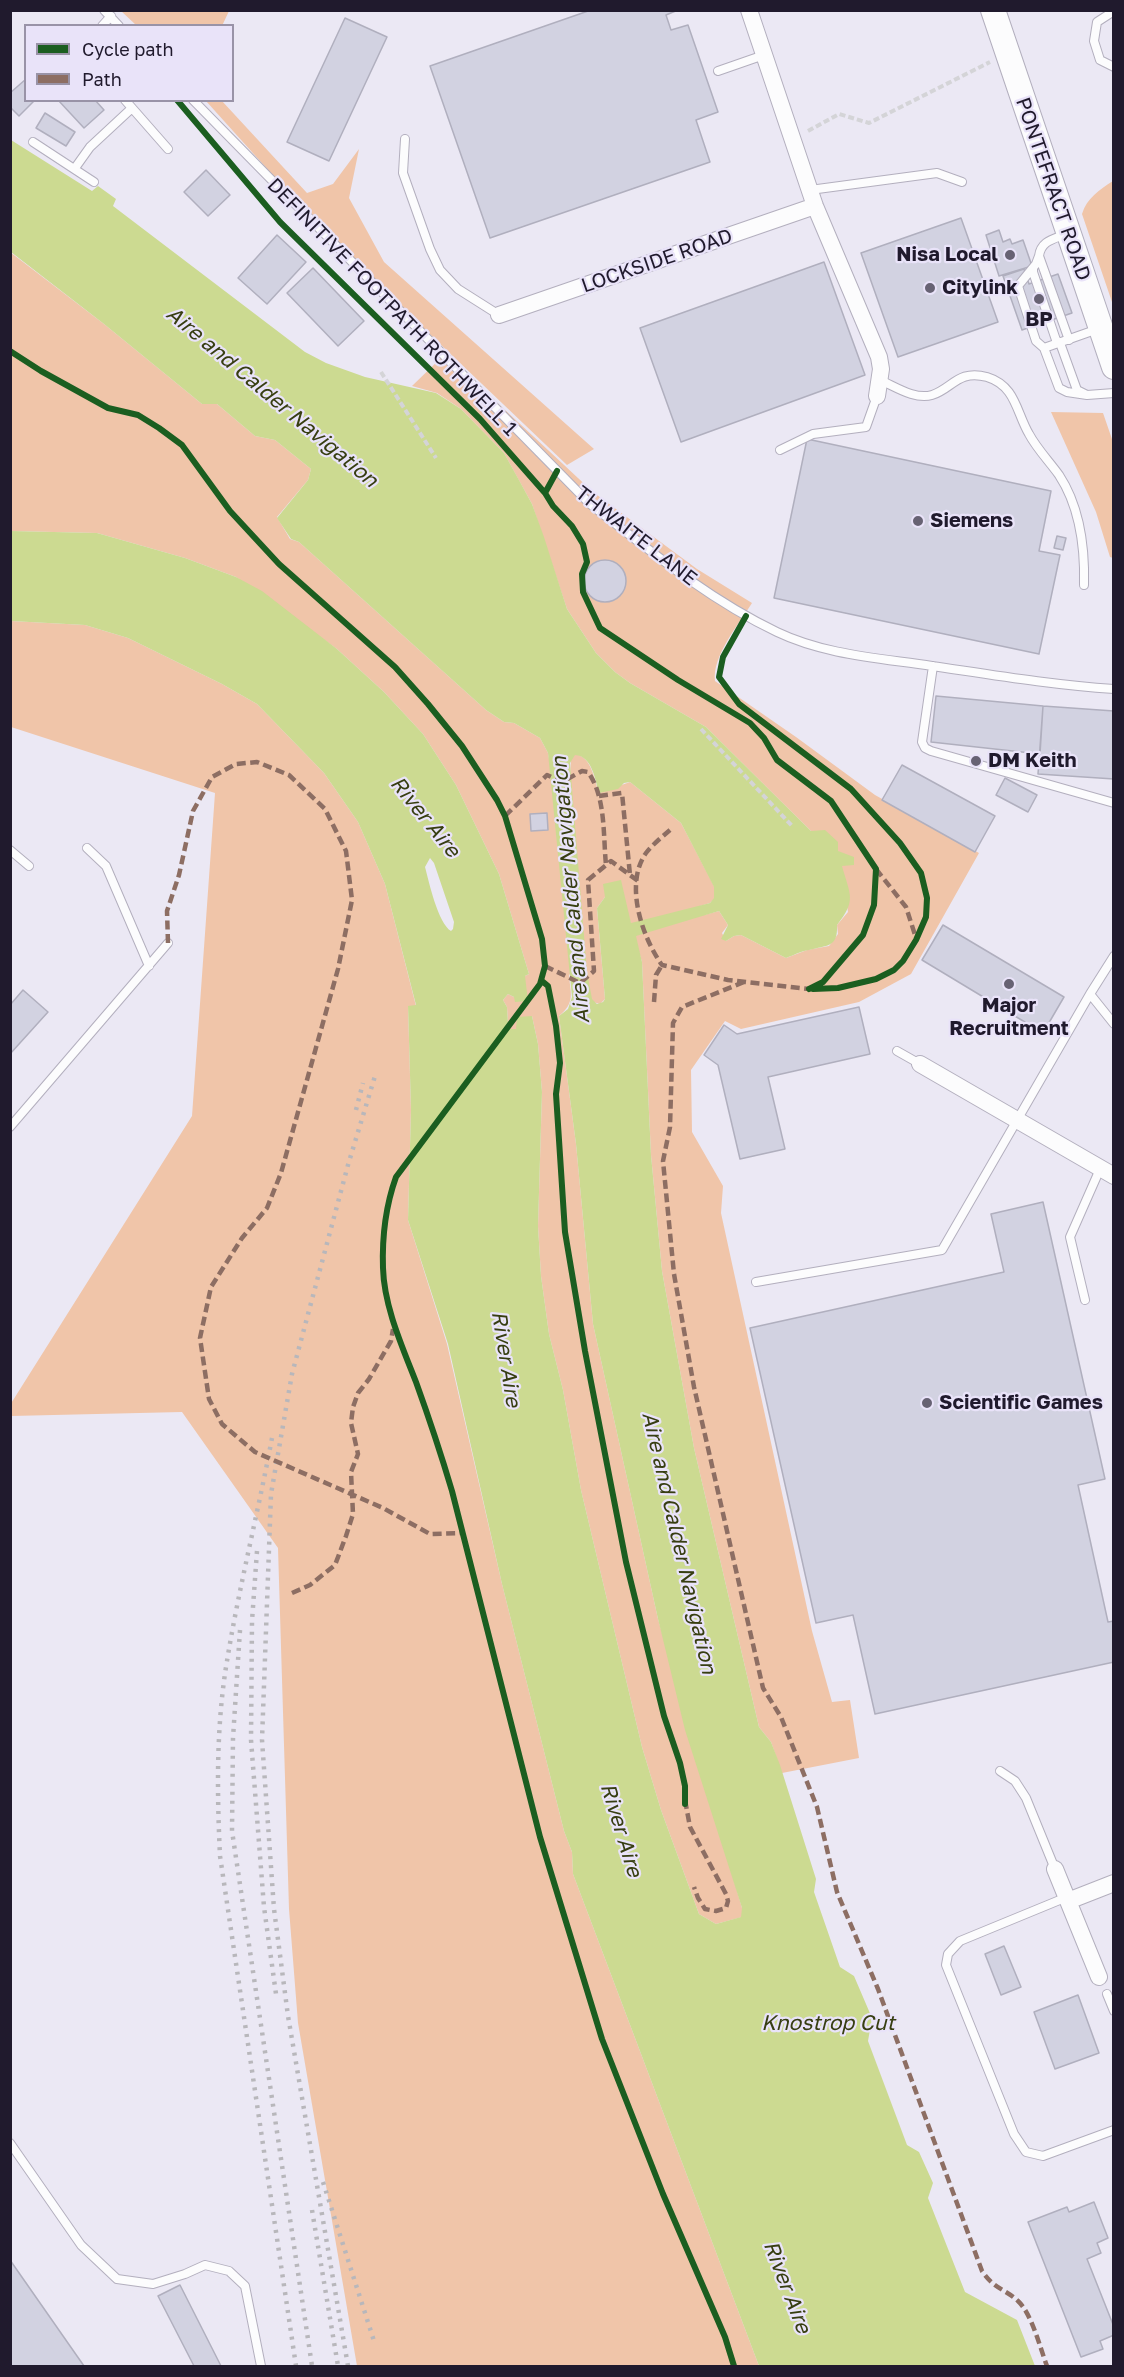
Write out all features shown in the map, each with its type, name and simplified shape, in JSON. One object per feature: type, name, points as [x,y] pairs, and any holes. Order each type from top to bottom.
[{"type":"main road","name":"PONTEFRACT ROAD","points":[[993,10],[1112,360]]},
{"type":"street","points":[[749,10],[812,198],[879,357],[879,388]]},
{"type":"street","name":"LOCKSIDE ROAD","points":[[499,315],[812,198]]},
{"type":"street","points":[[920,1064],[1107,1173]]},
{"type":"street","points":[[1055,1869],[1099,1977]]},
{"type":"street","points":[[1068,1899],[1113,1883]]},
{"type":"lane","points":[[1113,11],[1097,21],[1094,41],[1100,60],[1113,67]]},
{"type":"lane","points":[[718,71],[764,55]]},
{"type":"lane","points":[[127,102],[168,149]]},
{"type":"lane","name":"THWAITE LANE","points":[[195,102],[589,503],[649,551],[727,606],[779,633],[825,650],[1071,686],[1113,689]]},
{"type":"lane","points":[[75,168],[90,147],[132,108]]},
{"type":"lane","points":[[405,139],[403,173],[430,249],[440,270],[458,289],[499,315]]},
{"type":"lane","points":[[33,141],[94,182]]},
{"type":"lane","points":[[812,198],[937,173],[962,182]]},
{"type":"lane","points":[[1068,233],[1044,243],[1033,268],[1018,286],[1036,341],[1044,348],[1059,388],[1087,395],[1113,393]]},
{"type":"lane","points":[[1039,256],[1069,340]]},
{"type":"lane","points":[[1033,268],[1056,340],[1060,343],[1077,390],[1087,395]]},
{"type":"lane","points":[[1044,348],[1100,328]]},
{"type":"lane","points":[[780,450],[813,434],[866,427],[879,388],[910,394],[933,395],[952,382],[973,376],[986,377],[1005,388],[1018,406],[1030,438],[1066,489],[1081,536],[1084,585]]},
{"type":"lane","points":[[933,666],[922,742],[925,748],[1113,803]]},
{"type":"lane","points":[[87,848],[106,866],[149,966]]},
{"type":"lane","points":[[10,850],[29,866]]},
{"type":"lane","points":[[10,1127],[168,943]]},
{"type":"lane","points":[[756,1282],[942,1250],[1113,956]]},
{"type":"lane","points":[[1090,994],[1113,1024]]},
{"type":"lane","points":[[897,1051],[920,1064]]},
{"type":"lane","points":[[1085,1300],[1070,1237],[1107,1173]]},
{"type":"lane","points":[[1000,1771],[1016,1781],[1026,1798],[1055,1869]]},
{"type":"lane","points":[[1068,1899],[960,1941],[948,1954],[946,1965],[1014,2134],[1026,2152],[1043,2156],[1113,2130]]},
{"type":"lane","points":[[1107,1994],[1113,2011]]},
{"type":"lane","points":[[10,2143],[81,2245],[117,2279],[153,2284],[205,2265],[229,2271],[245,2286],[261,2367]]},
{"type":"path","points":[[793,139],[839,114],[869,123],[1007,54]]},
{"type":"path","points":[[381,372],[436,458]]},
{"type":"path","points":[[701,729],[793,826]]},
{"type":"shaded area","points":[[121,11],[229,11],[223,24],[135,24]]},
{"type":"shaded area","points":[[207,102],[223,102],[307,193],[333,184],[359,149],[349,198],[384,262],[594,449],[567,465],[333,242]]},
{"type":"shaded area","points":[[1113,181],[1113,305],[1082,214],[1090,199]]},
{"type":"shaded area","points":[[10,252],[104,324],[202,404],[217,404],[255,436],[275,440],[311,469],[308,480],[277,517],[290,539],[299,542],[486,710],[504,722],[514,723],[540,738],[548,753],[552,777],[570,776],[571,759],[575,754],[581,756],[592,769],[599,793],[630,782],[681,823],[714,886],[714,899],[700,906],[704,915],[719,911],[728,925],[722,933],[726,941],[741,935],[786,958],[807,950],[829,946],[838,934],[837,925],[848,912],[838,851],[811,831],[706,727],[630,683],[596,653],[567,609],[532,504],[504,453],[461,409],[437,393],[412,386],[445,354],[593,492],[697,569],[752,603],[722,651],[715,671],[715,681],[875,795],[979,853],[911,974],[859,1002],[741,1029],[725,1021],[691,1070],[692,1132],[723,1186],[721,1213],[812,1631],[832,1702],[850,1700],[859,1758],[782,1773],[771,1742],[759,1727],[694,1448],[662,1271],[651,1155],[642,962],[628,914],[605,897],[597,908],[605,999],[600,1004],[593,1002],[569,974],[570,1002],[559,1016],[576,1144],[593,1324],[658,1619],[742,1908],[742,1917],[716,1924],[699,1914],[661,1810],[642,1747],[581,1490],[563,1390],[549,1334],[541,1276],[538,1226],[542,1092],[538,1044],[532,1016],[516,1029],[509,1030],[507,1007],[503,1000],[508,994],[514,997],[525,976],[529,974],[499,874],[456,785],[423,734],[384,692],[337,649],[236,577],[185,558],[97,533],[11,531]]},
{"type":"shaded area","points":[[1051,412],[1103,413],[1113,442],[1113,558],[1110,557],[1096,512]]},
{"type":"shaded area","points":[[11,621],[85,625],[128,638],[222,684],[257,704],[324,773],[358,822],[385,884],[416,1006],[408,1006],[411,1110],[408,1220],[447,1344],[502,1584],[564,1831],[572,1852],[573,1874],[759,2366],[357,2366],[298,2023],[289,1909],[278,1548],[182,1412],[11,1416],[10,1405],[192,1116],[215,793],[11,727]]},
{"type":"water","points":[[11,140],[92,191],[98,186],[116,199],[113,206],[305,352],[326,363],[365,377],[436,393],[461,409],[504,453],[519,480],[532,504],[567,609],[596,653],[630,683],[706,727],[811,831],[825,830],[838,842],[838,851],[854,857],[854,865],[842,866],[849,891],[849,903],[837,925],[836,938],[826,946],[803,951],[786,958],[741,935],[726,941],[721,939],[728,925],[719,911],[636,936],[642,962],[651,1155],[662,1271],[694,1448],[759,1727],[771,1742],[780,1765],[816,1879],[814,1892],[840,1967],[854,1976],[872,2018],[868,2041],[907,2145],[919,2152],[933,2183],[928,2198],[965,2292],[1017,2320],[1035,2366],[759,2366],[573,1874],[572,1852],[564,1831],[502,1584],[448,1344],[408,1220],[411,1110],[408,1006],[416,1005],[385,884],[358,822],[324,773],[257,704],[222,684],[128,638],[85,625],[11,621],[11,531],[97,533],[185,558],[236,577],[262,591],[337,649],[384,692],[423,734],[456,785],[499,874],[529,974],[525,976],[528,1001],[515,1002],[514,997],[508,994],[503,1000],[507,1007],[509,1029],[516,1029],[517,1017],[532,1016],[538,1044],[542,1092],[538,1226],[541,1276],[549,1334],[563,1390],[581,1490],[642,1747],[661,1810],[699,1914],[716,1924],[741,1917],[742,1908],[685,1730],[658,1619],[593,1324],[576,1144],[559,1016],[568,1009],[572,997],[548,753],[540,738],[514,723],[504,722],[486,710],[299,542],[291,539],[277,518],[308,480],[311,469],[275,440],[255,436],[217,404],[202,404],[11,252]],"holes":[[[575,755],[581,756],[589,764],[599,793],[618,789],[624,783],[630,782],[681,823],[714,887],[714,898],[710,903],[631,923],[621,880],[603,884],[605,897],[597,908],[605,999],[597,1004],[592,999],[587,972],[570,763]],[[430,858],[434,863],[454,922],[451,931],[442,920],[432,892],[425,867]]]},
{"type":"building","points":[[591,10],[678,10],[666,15],[671,30],[688,25],[718,112],[696,120],[710,162],[490,238],[430,66]]},
{"type":"building","points":[[345,18],[387,37],[329,161],[287,142]]},
{"type":"building","points":[[24,81],[24,102],[33,102],[19,116],[10,107],[10,93]]},
{"type":"building","points":[[60,102],[97,102],[104,110],[84,128]]},
{"type":"building","points":[[45,113],[75,132],[66,146],[36,128]]},
{"type":"building","points":[[206,170],[230,195],[208,216],[184,192]]},
{"type":"building","name":"Citylink","points":[[961,218],[998,322],[898,357],[861,253]]},
{"type":"building","name":"Nisa Local","points":[[999,230],[1003,242],[1010,239],[1012,244],[1023,240],[1032,266],[999,276],[986,235]]},
{"type":"building","points":[[277,235],[306,262],[267,304],[238,278]]},
{"type":"building","points":[[824,262],[865,375],[681,442],[640,328]]},
{"type":"building","points":[[313,268],[364,321],[338,346],[287,293]]},
{"type":"building","name":"BP","points":[[1024,269],[1029,284],[1058,274],[1072,313],[1022,330],[1003,276]]},
{"type":"building","name":"Siemens","points":[[807,439],[1051,491],[1039,551],[1060,555],[1039,654],[774,598]]},
{"type":"building","points":[[1057,536],[1066,538],[1063,550],[1054,548]]},
{"type":"building","points":[[605,560],[613,561],[620,566],[625,573],[625,589],[620,596],[613,601],[605,602],[597,601],[590,596],[585,589],[584,581],[585,573],[590,566],[597,561]]},
{"type":"building","points":[[936,696],[1043,706],[1040,754],[931,742]]},
{"type":"building","points":[[1043,706],[1114,711],[1114,779],[1038,774]]},
{"type":"building","points":[[902,765],[995,816],[975,852],[882,800]]},
{"type":"building","points":[[1005,778],[1037,795],[1028,812],[996,795]]},
{"type":"building","points":[[547,813],[548,830],[531,831],[530,814]]},
{"type":"building","points":[[943,925],[1064,997],[1043,1033],[922,960]]},
{"type":"building","points":[[23,990],[48,1012],[10,1054],[10,1005]]},
{"type":"building","points":[[859,1007],[870,1054],[768,1077],[785,1149],[740,1159],[718,1065],[704,1055],[724,1025],[737,1034]]},
{"type":"building","name":"Scientific Games","points":[[1043,1202],[1105,1479],[1078,1485],[1108,1622],[1114,1621],[1114,1662],[875,1714],[853,1615],[816,1623],[750,1328],[1004,1272],[991,1214]]},
{"type":"building","points":[[1004,1946],[1021,1987],[1001,1995],[985,1954]]},
{"type":"building","points":[[1078,1995],[1099,2053],[1055,2069],[1034,2012]]},
{"type":"building","points":[[1094,2202],[1108,2238],[1097,2243],[1101,2253],[1087,2259],[1114,2327],[1114,2335],[1100,2341],[1103,2349],[1081,2357],[1028,2222],[1067,2207],[1069,2212]]},
{"type":"building","points":[[10,2260],[84,2366],[10,2366]]},
{"type":"building","points":[[180,2285],[221,2366],[194,2366],[158,2296]]},
{"type":"railway","points":[[348,2366],[288,2016],[274,1909],[262,1740],[271,1494],[292,1374],[348,1165],[375,1076]]},
{"type":"railway","points":[[356,1110],[363,1083]]},
{"type":"railway","points":[[272,1438],[237,1605],[223,1685],[219,1734],[218,1808],[220,1856],[296,2366]]},
{"type":"railway","points":[[257,1551],[252,1621],[251,1740],[264,1907],[276,1994]]},
{"type":"railway","points":[[240,1630],[233,1738],[232,1831],[312,2366]]},
{"type":"railway","points":[[323,2182],[374,2341]]},
{"type":"railway","points":[[312,2210],[338,2366]]},
{"type":"marked path","points":[[168,943],[167,911],[179,875],[193,811],[212,777],[236,764],[257,762],[289,775],[325,809],[346,851],[352,900],[338,969],[281,1173],[267,1208],[242,1238],[211,1287],[200,1338],[209,1399],[222,1424],[255,1452],[383,1508],[430,1534],[462,1533]]},
{"type":"marked path","points":[[505,816],[547,775],[562,782],[582,771],[588,772],[594,782],[601,805],[606,865]]},
{"type":"marked path","points":[[599,796],[622,793],[630,875]]},
{"type":"marked path","points":[[670,830],[646,853],[636,880],[636,895],[642,925],[662,965],[728,980],[809,989]]},
{"type":"marked path","points":[[545,966],[580,983],[594,971],[588,880],[611,861],[638,881]]},
{"type":"marked path","points":[[876,869],[906,907],[916,938]]},
{"type":"marked path","points":[[654,1002],[656,975],[662,965]]},
{"type":"marked path","points":[[744,982],[682,1007],[673,1023],[670,1127],[663,1161],[674,1274],[694,1387],[763,1688],[781,1717],[817,1807],[837,1892],[878,1989],[982,2271],[991,2282],[1023,2307],[1047,2366]]},
{"type":"marked path","points":[[292,1593],[310,1585],[335,1565],[353,1514],[351,1472],[358,1454],[351,1423],[353,1407],[358,1393],[391,1341],[393,1329]]},
{"type":"marked path","points":[[685,1800],[690,1827],[726,1894],[728,1901],[726,1908],[716,1911],[705,1909],[694,1887]]},
{"type":"cycle path","name":"DEFINITIVE FOOTPATH ROTHWELL 1","points":[[179,102],[280,222],[480,419],[545,493],[557,471]]},
{"type":"cycle path","points":[[10,351],[108,408],[138,415],[182,445],[230,511],[279,564],[395,667],[428,704],[462,746],[505,816],[542,939],[545,966],[540,984],[396,1177],[387,1210],[384,1233],[384,1282],[395,1326],[426,1409],[452,1491],[540,1837],[602,2039],[663,2194],[725,2337],[734,2366]]},
{"type":"cycle path","points":[[545,493],[553,506],[572,526],[583,544],[587,562],[582,574],[583,592],[600,628],[678,680],[750,723],[764,738],[777,760],[831,801],[876,869],[874,905],[863,935],[823,982],[809,989]]},
{"type":"cycle path","points":[[746,616],[723,657],[719,677],[739,704],[851,789],[900,843],[921,873],[927,898],[926,917],[916,940],[903,961],[894,970],[876,979],[838,988],[813,989]]},
{"type":"cycle path","points":[[542,981],[548,986],[556,1026],[560,1063],[556,1094],[565,1232],[585,1351],[626,1562],[664,1716],[680,1763],[685,1786],[685,1804]]},
{"type":"place","name":"Nisa Local","points":[[1010,255]]},
{"type":"place","name":"Citylink","points":[[930,288]]},
{"type":"place","name":"BP","points":[[1039,299]]},
{"type":"place","name":"Siemens","points":[[918,521]]},
{"type":"place","name":"DM Keith","points":[[976,761]]},
{"type":"place","name":"Major Recruitment","points":[[1009,984]]},
{"type":"place","name":"Scientific Games","points":[[927,1403]]},
{"type":"water label","name":"Aire and Calder Navigation","points":[[272,397]]},
{"type":"water label","name":"River Aire","points":[[425,817]]},
{"type":"water label","name":"Aire and Calder Navigation","points":[[571,890]]},
{"type":"water label","name":"River Aire","points":[[506,1359]]},
{"type":"water label","name":"Aire and Calder Navigation","points":[[679,1543]]},
{"type":"water label","name":"River Aire","points":[[621,1830]]},
{"type":"water label","name":"Knostrop Cut","points":[[828,2023]]},
{"type":"water label","name":"River Aire","points":[[787,2287]]}]
